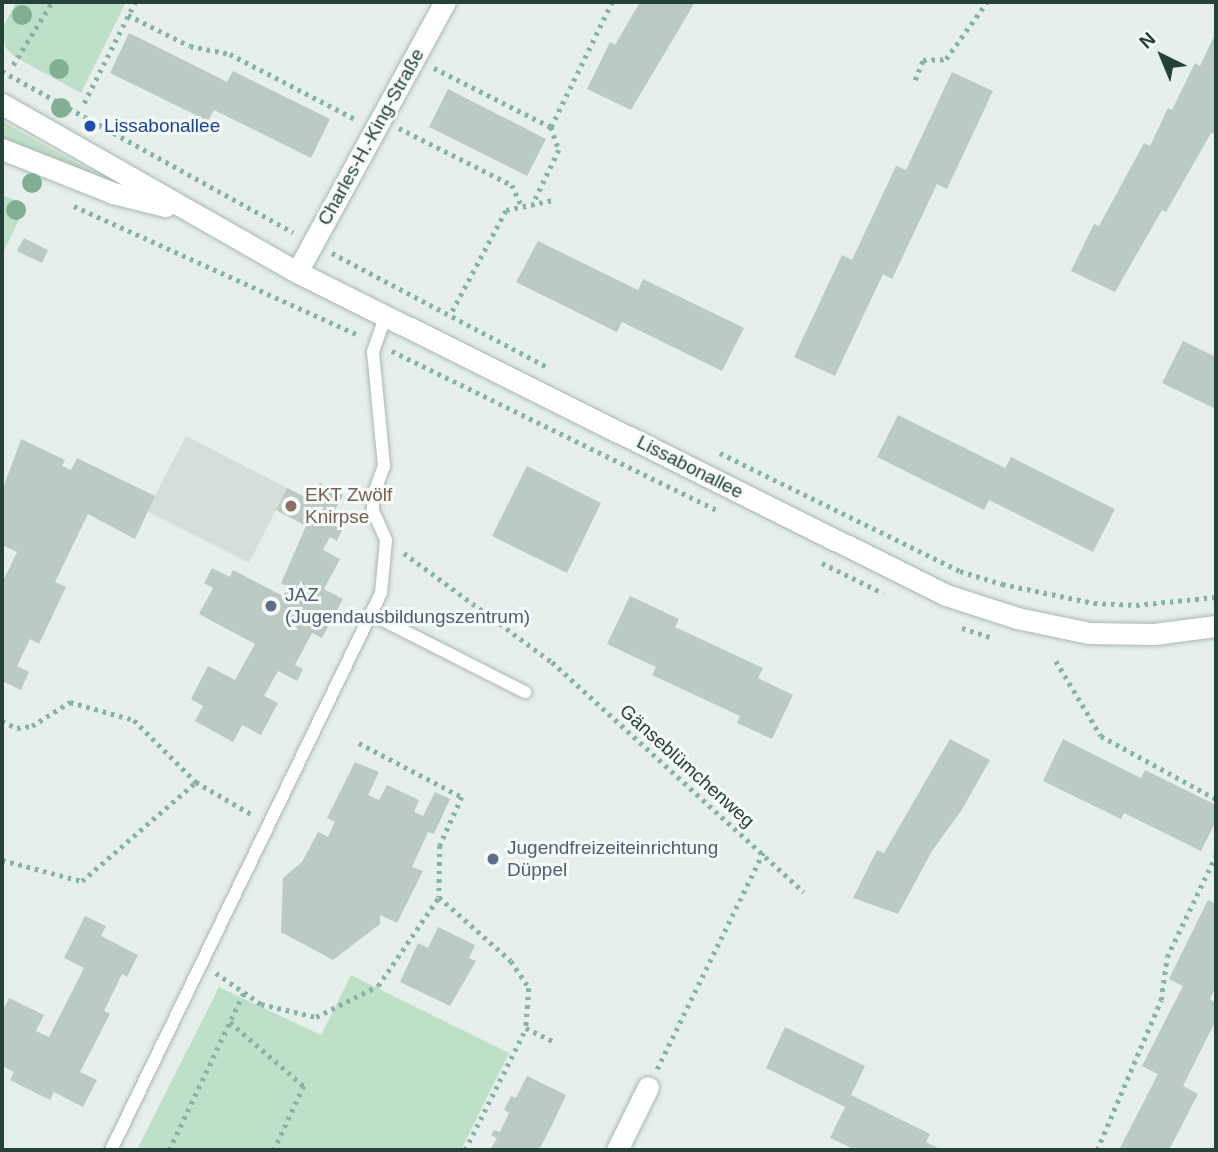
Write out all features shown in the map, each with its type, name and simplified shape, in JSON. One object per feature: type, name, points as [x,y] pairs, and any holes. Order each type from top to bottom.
[{"type":"street","name":"Charles-H.-King-Straße","points":[[297,272],[445,2]]},
{"type":"street","name":"Lissabonallee","points":[[2,104],[297,272],[946,595],[1017,618],[1089,633],[1154,635],[1216,626]]},
{"type":"street","name":"Lissabonallee","points":[[2,149],[113,193],[189,211]]},
{"type":"street","points":[[617,1150],[648,1087]]},
{"type":"lane","points":[[111,1150],[371,614],[385,579],[386,540],[373,511],[373,496],[384,466],[373,352],[386,315]]},
{"type":"lane","points":[[371,614],[525,692]]},
{"type":"path","points":[[13,65],[52,2]]},
{"type":"path","points":[[84,103],[135,2]]},
{"type":"path","points":[[551,127],[612,2]]},
{"type":"path","points":[[915,80],[923,60],[946,59],[987,2]]},
{"type":"path","points":[[128,15],[190,46],[230,54],[358,120]]},
{"type":"path","points":[[433,67],[551,127],[559,150],[533,204]]},
{"type":"path","points":[[2,71],[276,223]]},
{"type":"path","points":[[399,128],[512,185],[522,206]]},
{"type":"path","points":[[452,311],[506,210],[553,200]]},
{"type":"path","points":[[67,203],[352,331]]},
{"type":"path","points":[[356,266],[556,372]]},
{"type":"path","points":[[710,449],[960,571],[1002,584],[1094,603],[1161,604],[1216,597]]},
{"type":"path","name":"Gänseblümchenweg","points":[[386,540],[552,662],[763,853],[648,1087]]},
{"type":"path","points":[[1056,661],[1101,736],[1216,799]]},
{"type":"path","points":[[2,721],[17,728],[32,726],[70,702],[134,720],[196,782],[270,823]]},
{"type":"path","points":[[201,963],[261,1004],[316,1017],[378,986],[439,897],[440,845],[462,797],[359,743]]},
{"type":"path","points":[[2,860],[82,881],[196,782]]},
{"type":"path","points":[[763,853],[804,892]]},
{"type":"path","points":[[1097,1150],[1161,1000],[1167,957],[1216,855]]},
{"type":"path","points":[[439,897],[511,961],[529,988],[526,1028],[466,1150]]},
{"type":"path","points":[[169,1150],[244,992]]},
{"type":"path","points":[[230,1022],[304,1086],[274,1150]]},
{"type":"path","points":[[526,1028],[555,1042]]},
{"type":"shaded area","points":[[186,436],[287,488],[249,563],[147,511]]},
{"type":"green space","points":[[16,2],[126,2],[81,93],[15,57],[5,47],[3,27]]},
{"type":"green space","points":[[2,121],[103,178],[106,180],[2,141]]},
{"type":"green space","points":[[2,195],[26,205],[2,255]]},
{"type":"green space","points":[[351,975],[509,1053],[461,1150],[137,1150],[219,987],[321,1035]]},
{"type":"building","points":[[640,2],[695,2],[631,110],[587,89],[610,42],[615,45]]},
{"type":"building","points":[[1216,32],[1215,134],[1211,133],[1166,212],[1162,210],[1115,292],[1071,271],[1094,224],[1099,226],[1144,143],[1150,146],[1168,108],[1172,110],[1195,63],[1200,66]]},
{"type":"building","points":[[129,33],[227,82],[233,71],[330,119],[311,158],[214,110],[208,121],[110,73]]},
{"type":"building","points":[[952,72],[993,91],[947,189],[937,184],[892,279],[883,274],[835,376],[794,357],[842,255],[852,260],[896,166],[906,170]]},
{"type":"building","points":[[448,89],[546,139],[527,176],[429,127]]},
{"type":"building","points":[[24,238],[48,250],[42,263],[17,251]]},
{"type":"building","points":[[538,241],[638,290],[643,279],[744,328],[722,371],[622,322],[617,332],[516,282]]},
{"type":"building","points":[[1183,341],[1216,357],[1216,409],[1162,383]]},
{"type":"building","points":[[898,415],[1005,468],[1011,457],[1115,509],[1093,552],[989,500],[984,510],[877,457]]},
{"type":"building","points":[[21,439],[65,460],[62,466],[71,470],[77,458],[155,496],[135,539],[88,514],[55,582],[66,587],[39,644],[30,639],[17,666],[29,672],[21,690],[2,681],[2,583],[17,552],[2,545],[2,491]]},
{"type":"building","points":[[527,466],[601,503],[567,573],[492,536]]},
{"type":"building","name":"JAZ (Jugendausbildungszentrum)","points":[[320,483],[343,495],[330,519],[344,526],[337,541],[330,537],[323,550],[340,559],[324,589],[343,599],[322,638],[312,633],[295,665],[303,669],[297,681],[278,671],[264,696],[278,703],[261,735],[242,725],[233,742],[195,721],[203,706],[191,699],[208,666],[235,680],[255,644],[199,614],[213,588],[204,583],[212,568],[230,577],[233,570],[283,596],[288,587],[281,583],[306,526],[276,510],[287,488],[311,500]]},
{"type":"building","points":[[630,596],[679,619],[675,627],[763,668],[758,678],[793,695],[772,739],[737,723],[740,716],[652,675],[656,667],[607,644]]},
{"type":"building","points":[[950,739],[990,760],[961,811],[932,851],[898,914],[853,898],[877,850],[884,853]]},
{"type":"building","points":[[1063,739],[1141,778],[1145,770],[1216,805],[1216,821],[1201,851],[1124,813],[1121,819],[1043,781]]},
{"type":"building","points":[[355,762],[379,772],[368,795],[379,800],[387,785],[419,800],[414,812],[423,816],[435,792],[450,799],[434,834],[428,832],[412,867],[423,871],[397,923],[380,915],[380,924],[333,960],[281,932],[283,878],[302,862],[318,832],[328,837],[335,822],[327,818]]},
{"type":"building","points":[[1208,900],[1216,904],[1216,986],[1210,999],[1216,1003],[1216,1020],[1183,1086],[1198,1094],[1169,1150],[1119,1150],[1158,1074],[1142,1066],[1183,986],[1169,979]]},
{"type":"building","points":[[85,916],[106,926],[101,936],[138,955],[127,977],[122,974],[104,1011],[110,1014],[80,1072],[97,1080],[83,1107],[54,1092],[50,1100],[10,1080],[14,1072],[2,1066],[2,1012],[9,998],[44,1015],[36,1031],[49,1037],[84,968],[64,958]]},
{"type":"building","points":[[438,927],[475,945],[469,958],[476,961],[450,1006],[400,982],[418,943],[428,948]]},
{"type":"building","points":[[785,1027],[865,1066],[851,1095],[930,1134],[926,1142],[942,1150],[856,1150],[830,1138],[845,1107],[766,1068]]},
{"type":"building","points":[[527,1076],[566,1095],[552,1125],[539,1150],[490,1150],[497,1138],[491,1135],[494,1130],[500,1132],[509,1113],[504,1110],[511,1096],[516,1098]]},
{"type":"place","name":"Lissabonallee","points":[[90,126]]},
{"type":"place","name":"EKT Zwölf Knirpse","points":[[291,506]]},
{"type":"place","name":"JAZ (Jugendausbildungszentrum)","points":[[271,606]]},
{"type":"place","name":"Jugendfreizeiteinrichtung Düppel","points":[[493,859]]}]
